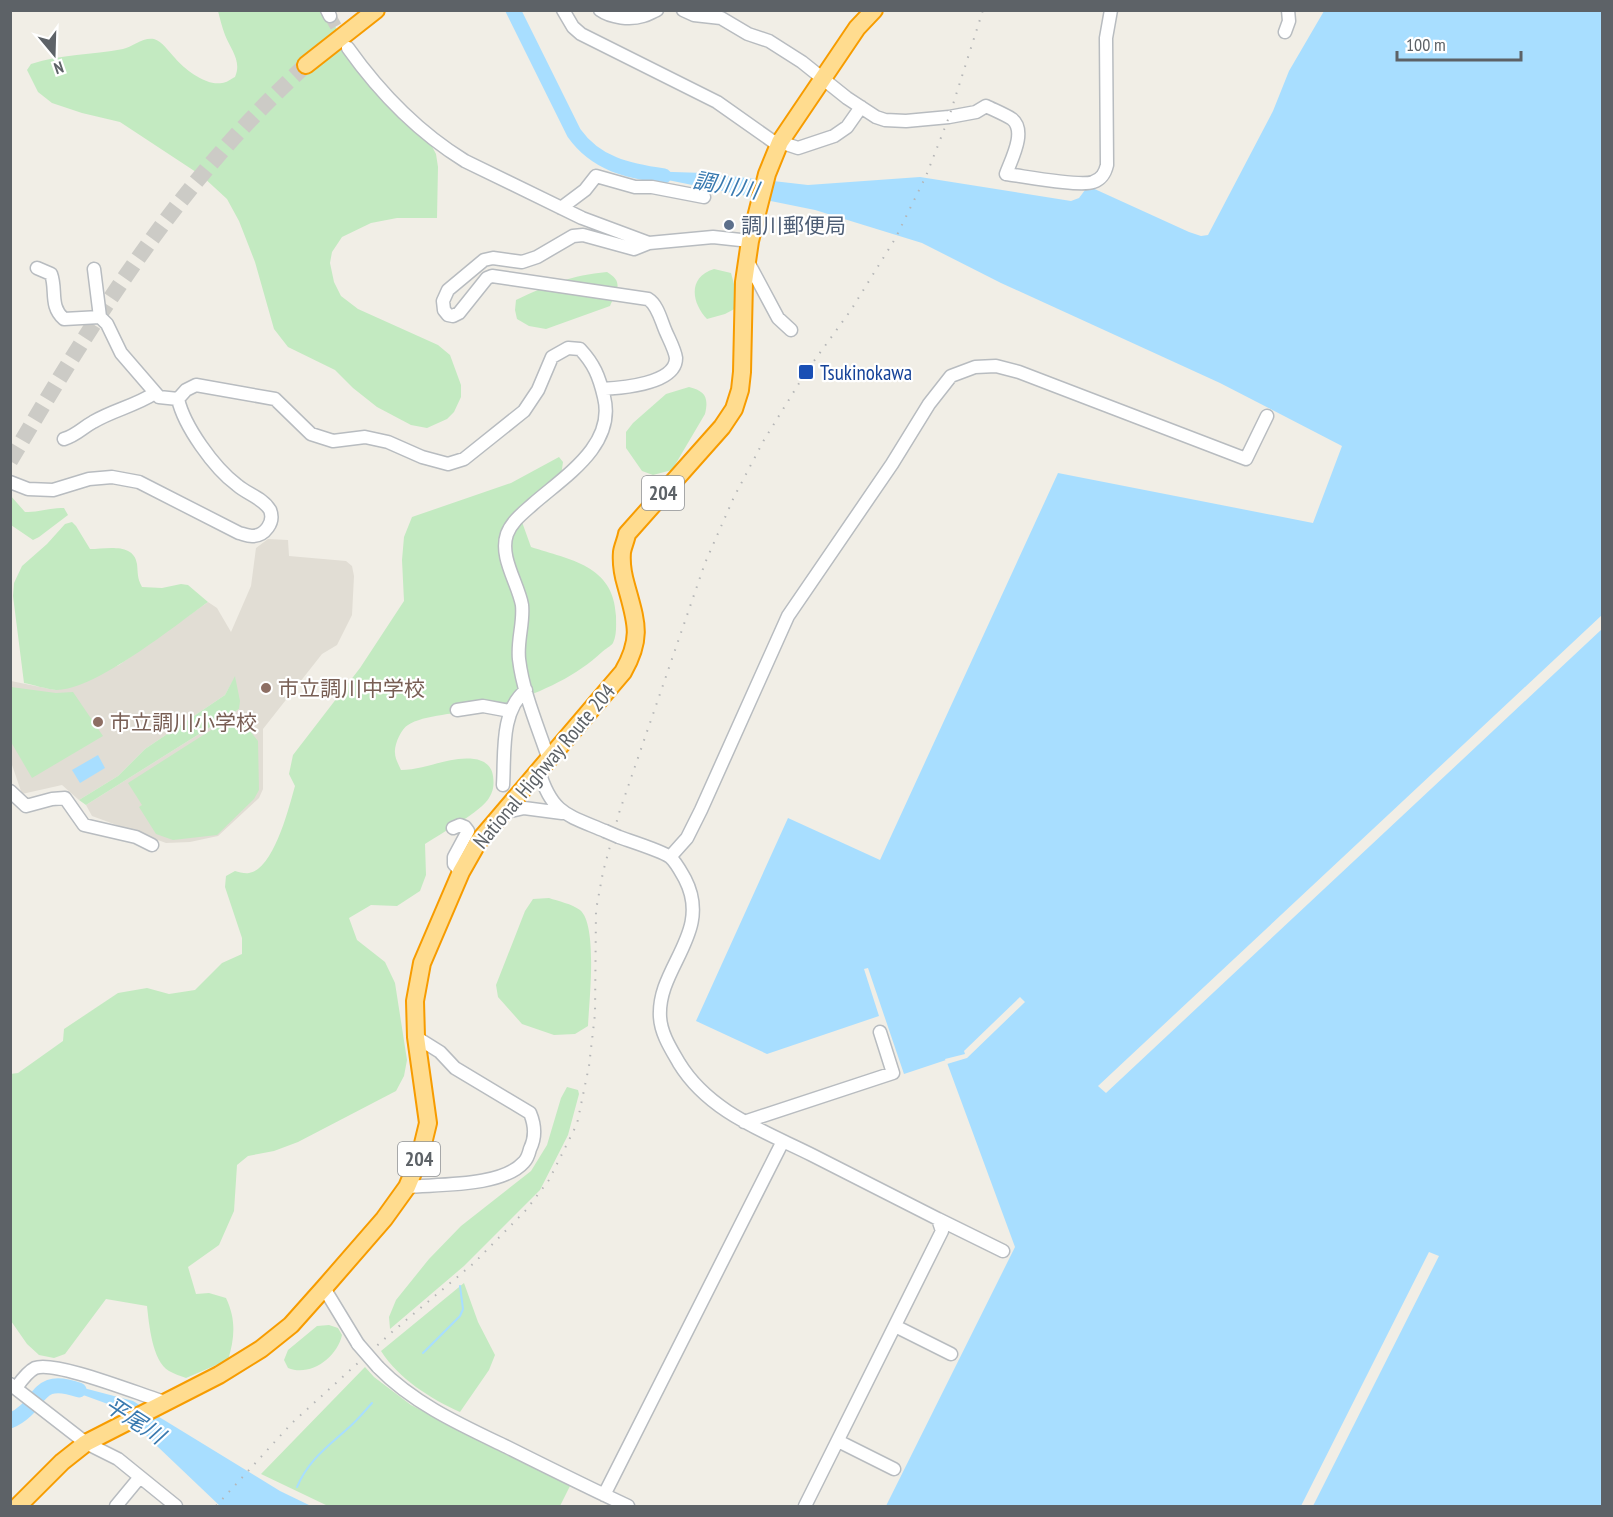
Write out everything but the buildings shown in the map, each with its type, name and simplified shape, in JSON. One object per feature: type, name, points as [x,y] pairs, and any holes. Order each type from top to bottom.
[{"type":"highway","points":[[366,10],[304,63],[376,10]]},
{"type":"highway","name":"National Highway Route 204","points":[[18,1506],[62,1462],[86,1443],[219,1375],[261,1350],[291,1325],[324,1288],[384,1219],[406,1187],[420,1156],[428,1123],[416,1037],[416,1001],[422,963],[461,872],[478,842],[623,672],[632,656],[636,637],[636,620],[622,572],[622,552],[627,534],[722,427],[734,409],[740,390],[742,372],[742,326],[747,260],[767,174],[779,143],[857,28],[874,10]]},
{"type":"street","points":[[563,10],[573,27],[581,34],[717,102],[779,143],[798,148],[834,136],[847,127],[861,107]]},
{"type":"street","points":[[600,10],[604,14],[627,19],[644,16],[657,10]]},
{"type":"street","points":[[683,10],[694,15],[721,18],[748,34],[769,41],[861,107],[885,120],[965,115],[986,106],[1014,121],[1018,129],[1018,140],[1006,174],[1091,183],[1099,180],[1105,173],[1107,165],[1106,38],[1111,10]]},
{"type":"street","points":[[1285,32],[1289,21],[1288,10]]},
{"type":"street","points":[[348,48],[392,103],[448,151],[561,208],[621,234],[649,243]]},
{"type":"street","points":[[561,208],[585,190],[596,176],[635,187],[652,187],[704,196]]},
{"type":"street","points":[[602,389],[647,383],[667,374],[673,367],[676,359],[673,348],[654,305],[648,299],[498,275],[487,278],[459,313],[453,316],[448,315],[444,310],[443,301],[448,290],[484,260],[493,258],[522,262],[537,257],[573,236],[583,235],[634,249],[649,243],[713,237],[750,241]]},
{"type":"street","points":[[747,260],[778,318],[791,330]]},
{"type":"street","points":[[37,268],[51,274],[54,307],[64,319],[100,317]]},
{"type":"street","points":[[94,269],[100,317],[107,324],[121,353],[159,397],[178,399]]},
{"type":"street","points":[[178,399],[186,390],[196,385],[275,399],[311,434],[333,441],[365,437],[388,442],[422,457],[448,464],[464,459],[524,411],[538,390],[552,357],[568,348],[580,349],[593,363],[607,408],[600,440],[583,462],[516,519],[506,535],[506,554],[521,602],[523,618],[519,661],[544,766],[549,799],[562,813]]},
{"type":"street","points":[[670,857],[687,838],[701,810],[788,616],[929,404],[951,376],[975,367],[996,366],[1019,372],[1246,459],[1267,416]]},
{"type":"street","points":[[64,439],[77,435],[92,422],[140,402],[155,393]]},
{"type":"street","points":[[10,482],[28,489],[53,490],[88,479],[112,477],[139,482],[239,532],[252,536],[264,532],[272,516],[269,509],[260,499],[237,486],[216,465],[202,448],[178,399]]},
{"type":"street","points":[[503,785],[510,711],[519,696],[526,690]]},
{"type":"street","points":[[457,710],[483,706],[510,711]]},
{"type":"street","points":[[10,791],[26,806],[65,798],[84,825],[136,837],[152,845]]},
{"type":"street","points":[[501,813],[524,808],[562,813],[670,857],[691,890],[694,910],[693,924],[662,998],[660,1018],[664,1035],[680,1065],[699,1089],[744,1122],[1003,1251]]},
{"type":"street","points":[[453,828],[460,825],[468,831],[454,857],[454,864],[461,872]]},
{"type":"street","points":[[744,1122],[893,1073],[879,1032]]},
{"type":"street","points":[[406,1187],[488,1180],[507,1174],[525,1161],[532,1144],[535,1125],[530,1113],[455,1068],[440,1052],[416,1037]]},
{"type":"street","points":[[603,1495],[783,1140]]},
{"type":"street","points":[[805,1506],[942,1231],[938,1219]]},
{"type":"street","points":[[324,1288],[358,1344],[390,1380],[415,1398],[450,1420],[627,1506]]},
{"type":"street","points":[[895,1326],[951,1354]]},
{"type":"street","points":[[161,1404],[66,1370],[47,1366],[35,1368],[16,1388],[86,1443],[118,1459],[177,1506]]},
{"type":"street","points":[[838,1441],[894,1469]]},
{"type":"street","points":[[116,1506],[140,1478]]},
{"type":"shaded area","points":[[268,539],[288,540],[289,556],[346,561],[352,566],[354,576],[352,615],[337,645],[322,654],[263,729],[263,789],[259,798],[218,836],[190,842],[166,843],[92,816],[86,805],[239,709],[235,677],[225,695],[145,749],[118,776],[79,800],[62,785],[22,794],[11,762],[11,681],[55,690],[119,665],[208,602],[217,608],[231,632],[251,586],[256,548]]},
{"type":"green space","points":[[218,11],[325,11],[355,57],[429,141],[436,154],[438,167],[437,218],[397,218],[371,223],[342,237],[332,252],[330,263],[334,282],[341,296],[358,309],[438,345],[450,355],[461,385],[461,397],[454,412],[447,419],[427,428],[411,425],[377,407],[335,370],[288,347],[274,329],[255,262],[239,221],[227,199],[202,176],[120,122],[52,103],[38,92],[27,70],[31,64],[42,61],[123,49],[146,39],[154,39],[163,44],[196,76],[209,82],[225,82],[235,77],[237,66]]},
{"type":"green space","points":[[714,269],[731,273],[740,306],[725,314],[707,319],[695,298],[695,291],[700,278]]},
{"type":"green space","points":[[607,272],[616,279],[618,287],[610,306],[546,329],[529,326],[517,319],[516,300],[560,282]]},
{"type":"green space","points":[[689,387],[702,393],[706,399],[705,414],[672,470],[653,475],[642,471],[626,448],[626,432],[666,394]]},
{"type":"green space","points":[[559,457],[563,462],[559,490],[547,502],[531,510],[522,522],[531,547],[575,561],[599,575],[613,599],[616,616],[615,637],[612,644],[589,663],[545,689],[479,710],[423,719],[408,725],[398,738],[395,753],[401,770],[455,759],[474,759],[489,766],[493,784],[492,792],[485,803],[425,844],[426,875],[420,891],[397,906],[371,905],[349,918],[357,940],[385,962],[395,983],[407,1060],[404,1076],[396,1091],[298,1142],[274,1151],[248,1156],[237,1165],[234,1211],[219,1245],[188,1267],[196,1294],[209,1293],[226,1298],[232,1313],[233,1328],[228,1360],[186,1378],[171,1372],[163,1366],[155,1351],[147,1306],[106,1299],[65,1354],[54,1358],[39,1355],[27,1344],[11,1321],[10,1074],[18,1073],[63,1041],[64,1029],[118,993],[147,988],[169,994],[195,990],[222,963],[242,954],[242,938],[225,887],[226,876],[235,871],[249,873],[258,869],[266,861],[279,836],[295,786],[289,774],[293,755],[360,668],[404,601],[402,560],[404,537],[412,517],[511,483]]},
{"type":"green space","points":[[10,495],[25,512],[64,508],[68,515],[33,540],[11,525]]},
{"type":"green space","points":[[72,522],[90,549],[118,548],[130,552],[135,557],[138,578],[142,587],[162,588],[188,585],[208,602],[113,668],[92,680],[56,690],[24,683],[13,596],[14,583],[22,566],[65,524]]},
{"type":"green space","points":[[235,676],[240,701],[239,709],[86,805],[79,800],[118,776],[145,749],[225,695]]},
{"type":"green space","points":[[11,687],[56,693],[73,692],[103,736],[32,778],[11,742]]},
{"type":"green space","points":[[230,718],[241,720],[258,741],[259,790],[254,799],[217,835],[173,840],[156,834],[139,807],[142,805],[128,783]]},
{"type":"green space","points":[[549,898],[580,910],[586,918],[589,931],[591,965],[588,1026],[575,1034],[554,1035],[522,1024],[498,997],[496,985],[525,911],[533,899]]},
{"type":"green space","points":[[567,1087],[578,1090],[579,1094],[568,1135],[540,1190],[464,1266],[390,1329],[389,1317],[396,1300],[429,1259],[461,1226],[531,1171],[547,1145],[561,1098]]},
{"type":"green space","points":[[464,1283],[478,1322],[495,1355],[489,1370],[460,1412],[416,1387],[397,1371],[381,1351]]},
{"type":"green space","points":[[329,1325],[338,1328],[342,1335],[329,1358],[305,1370],[288,1368],[284,1360],[288,1350],[317,1326]]},
{"type":"green space","points":[[365,1367],[374,1377],[411,1405],[570,1486],[560,1506],[328,1506],[261,1474]]},
{"type":"water","points":[[1324,11],[1602,11],[1602,1506],[886,1506],[1015,1247],[946,1060],[904,1074],[868,968],[864,969],[879,1016],[767,1054],[696,1021],[788,818],[880,860],[1058,473],[1313,523],[1342,446],[1220,383],[1001,283],[922,243],[815,210],[643,175],[643,171],[704,173],[808,185],[920,177],[1071,201],[1079,198],[1088,186],[1189,232],[1201,236],[1208,235],[1273,111],[1289,71]]},
{"type":"water","points":[[98,755],[105,768],[80,783],[72,770]]},
{"type":"water","points":[[60,1384],[133,1401],[280,1491],[311,1506],[220,1506],[116,1407],[64,1388]]},
{"type":"pier","points":[[1602,615],[1602,629],[1106,1093],[1098,1086]]},
{"type":"pier","points":[[1020,997],[1025,1002],[967,1058],[947,1064],[945,1059],[965,1054],[964,1051]]},
{"type":"pier","points":[[1429,1252],[1439,1256],[1313,1506],[1301,1506]]},
{"type":"waterway","name":"調川川","points":[[513,10],[574,133],[583,144],[592,152],[614,164],[638,172],[664,176]]},
{"type":"waterway","points":[[423,1353],[460,1316],[463,1309],[460,1286]]},
{"type":"waterway","name":"平尾川","points":[[10,1421],[29,1408],[46,1389],[64,1386],[79,1390]]},
{"type":"waterway","points":[[297,1487],[312,1462],[372,1403]]},
{"type":"tunnel","points":[[330,16],[346,44]]},
{"type":"tunnel","points":[[10,461],[75,354],[143,251],[219,155],[306,65]]},
{"type":"railway","points":[[216,1506],[292,1423],[392,1332],[474,1263],[526,1210],[549,1180],[577,1124],[589,1066],[595,1014],[596,910],[603,872],[619,813],[705,563],[734,497],[764,440],[806,372],[851,310],[895,239],[926,176],[949,117],[983,10]]},
{"type":"place","name":"調川郵便局","points":[[729,225]]},
{"type":"place","name":"Tsukinokawa","points":[[806,372]]},
{"type":"place","name":"市立調川中学校","points":[[266,688]]},
{"type":"place","name":"市立調川小学校","points":[[98,722]]}]
